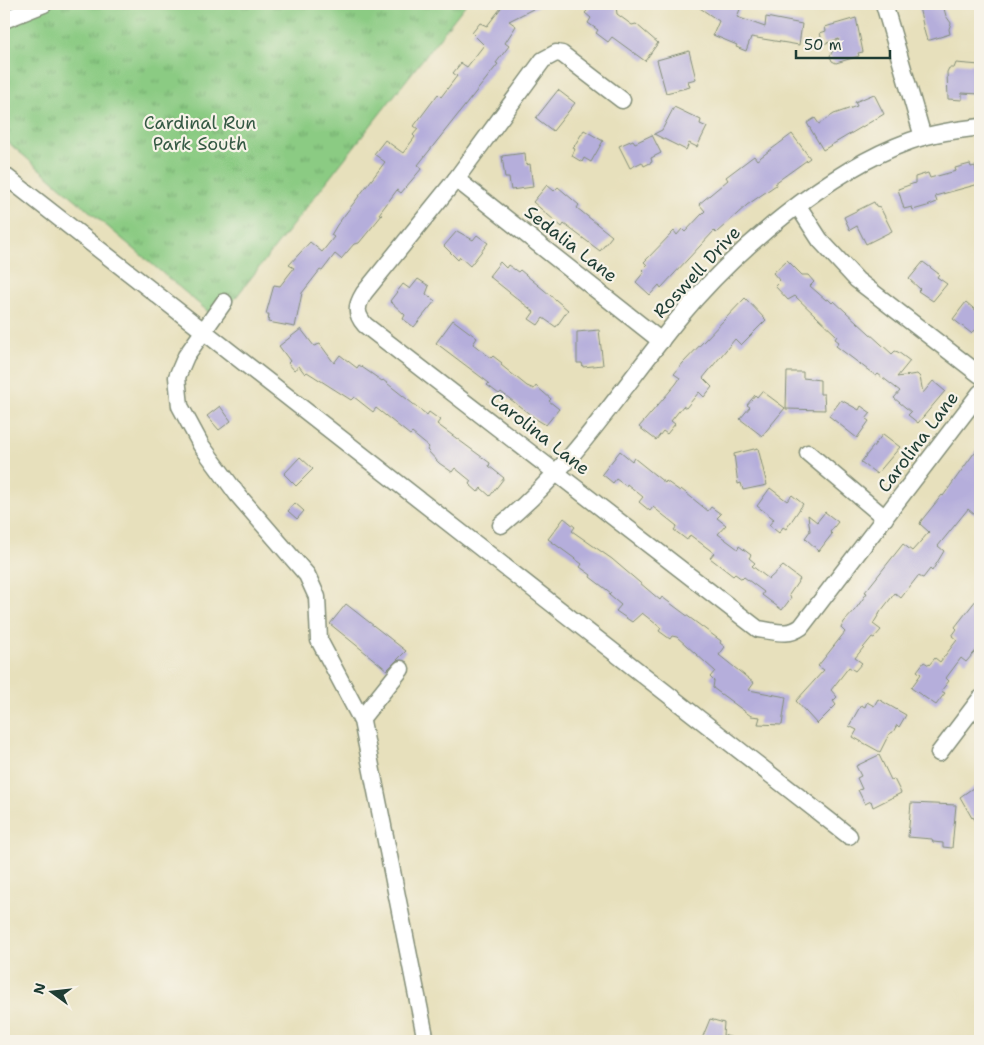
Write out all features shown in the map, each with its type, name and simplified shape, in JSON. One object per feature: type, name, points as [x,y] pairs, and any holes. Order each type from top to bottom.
[{"type":"street","points":[[4,20],[44,4]]},
{"type":"street","points":[[884,4],[923,137]]},
{"type":"street","name":"Carolina Lane","points":[[622,100],[562,54],[549,55],[543,60],[456,179],[364,293],[357,307],[357,312],[365,325],[758,629],[783,634],[795,631],[802,626],[980,393]]},
{"type":"street","name":"Roswell Drive","points":[[502,525],[522,509],[557,473],[661,340],[708,286],[758,237],[824,186],[868,160],[923,137],[980,127]]},
{"type":"street","points":[[4,175],[849,836]]},
{"type":"street","name":"Sedalia Lane","points":[[456,179],[661,340]]},
{"type":"street","points":[[798,206],[820,240],[857,280],[980,375]]},
{"type":"street","points":[[224,302],[186,356],[177,377],[180,406],[201,445],[237,494],[307,575],[317,597],[319,640],[361,719],[426,1041]]},
{"type":"street","points":[[808,454],[885,518]]},
{"type":"street","points":[[361,719],[401,669]]},
{"type":"street","points":[[939,753],[980,700]]},
{"type":"green space","name":"Cardinal Run Park South","points":[[4,4],[466,4],[218,320],[4,139]]},
{"type":"building","points":[[504,4],[543,4],[509,21],[516,26],[505,43],[509,46],[496,63],[498,64],[418,165],[422,168],[401,193],[397,190],[379,214],[382,215],[359,243],[354,244],[341,259],[335,254],[302,293],[295,327],[268,322],[269,314],[266,314],[274,285],[280,286],[294,268],[289,265],[310,242],[322,252],[334,237],[331,235],[337,225],[385,162],[374,154],[385,140],[403,153],[415,137],[413,135],[418,129],[414,126],[438,94],[441,97],[457,76],[453,73],[461,63],[467,67],[484,45],[472,33],[480,23],[487,26]]},
{"type":"building","points":[[593,4],[612,4],[616,6],[617,14],[632,25],[636,24],[658,43],[645,61],[612,37],[608,42],[596,33],[598,30],[588,23],[591,18],[585,13]]},
{"type":"building","points":[[694,4],[742,4],[737,17],[765,27],[766,17],[802,24],[799,45],[751,37],[746,51],[713,35],[719,21]]},
{"type":"building","points":[[931,4],[943,5],[946,16],[951,23],[950,34],[927,40],[919,7]]},
{"type":"building","points":[[856,18],[863,52],[858,53],[859,56],[836,63],[832,61],[830,56],[839,39],[823,44],[820,33],[826,31],[825,27]]},
{"type":"building","points":[[689,51],[696,79],[688,81],[690,87],[666,93],[657,60]]},
{"type":"building","points":[[956,63],[980,65],[980,94],[962,93],[962,100],[948,99],[947,72],[949,68],[954,68]]},
{"type":"building","points":[[558,90],[575,103],[553,131],[536,118]]},
{"type":"building","points":[[874,94],[884,114],[823,150],[807,123],[815,118],[819,124],[834,114],[857,106],[855,102]]},
{"type":"building","points":[[674,107],[701,120],[700,124],[707,127],[697,147],[689,143],[686,150],[654,134],[662,130]]},
{"type":"building","points":[[584,130],[603,141],[591,162],[584,158],[582,162],[572,156],[575,149],[573,148]]},
{"type":"building","points":[[792,134],[810,158],[747,205],[716,233],[714,231],[661,288],[659,285],[650,295],[636,282],[647,265],[644,262],[674,231],[677,235],[682,229],[685,232],[705,211],[699,204],[728,180],[726,177],[754,156],[757,160]]},
{"type":"building","points":[[652,135],[661,153],[651,158],[652,162],[644,166],[642,162],[630,168],[619,146],[633,140],[635,143]]},
{"type":"building","points":[[525,153],[526,165],[530,164],[533,187],[511,190],[509,178],[505,178],[502,156]]},
{"type":"building","points":[[970,164],[971,167],[975,166],[979,184],[935,196],[937,202],[927,206],[913,210],[912,207],[904,209],[898,189],[915,183],[915,177],[928,173],[930,178],[956,171],[955,168]]},
{"type":"building","points":[[547,185],[554,191],[558,187],[579,205],[577,208],[612,236],[600,251],[564,224],[562,227],[533,202]]},
{"type":"building","points":[[874,202],[876,206],[880,207],[892,231],[866,244],[857,226],[850,230],[844,217]]},
{"type":"building","points":[[457,231],[473,240],[477,235],[488,243],[470,266],[460,257],[458,260],[444,246]]},
{"type":"building","points":[[787,260],[802,275],[808,275],[814,282],[810,286],[826,300],[828,299],[832,303],[834,301],[892,354],[895,351],[898,352],[910,361],[897,377],[917,374],[920,377],[923,393],[933,381],[945,391],[918,423],[908,415],[911,412],[894,398],[900,391],[878,374],[876,376],[836,346],[839,342],[835,339],[837,336],[795,296],[788,300],[775,286],[780,281],[773,273]]},
{"type":"building","points":[[500,262],[506,268],[508,265],[518,272],[520,270],[568,310],[556,327],[543,318],[538,325],[529,319],[534,312],[489,276]]},
{"type":"building","points":[[923,262],[939,274],[937,277],[947,284],[933,301],[918,291],[920,289],[909,279]]},
{"type":"building","points":[[418,279],[429,286],[426,294],[435,301],[414,327],[403,319],[405,315],[390,301],[403,284],[410,289]]},
{"type":"building","points":[[745,298],[766,320],[741,345],[735,339],[703,378],[712,387],[704,397],[699,392],[686,408],[683,406],[671,421],[675,424],[667,434],[663,431],[656,440],[639,427],[676,384],[680,378],[674,374],[683,363]]},
{"type":"building","points":[[966,302],[980,314],[980,335],[974,330],[971,333],[953,319]]},
{"type":"building","points":[[453,320],[477,338],[473,344],[491,358],[493,356],[502,363],[501,365],[527,386],[534,389],[536,386],[551,399],[549,401],[559,409],[546,425],[501,392],[499,394],[487,385],[489,383],[436,343]]},
{"type":"building","points":[[301,329],[314,346],[320,344],[334,363],[340,355],[357,368],[359,365],[383,380],[427,415],[429,412],[440,420],[437,424],[490,463],[489,466],[504,478],[490,496],[481,488],[478,492],[469,484],[471,481],[455,468],[452,472],[439,463],[427,450],[429,447],[412,433],[410,435],[376,408],[373,412],[354,397],[351,400],[307,372],[305,374],[299,366],[294,370],[279,346]]},
{"type":"building","points":[[599,330],[603,365],[583,367],[582,363],[577,363],[577,332]]},
{"type":"building","points":[[787,372],[803,372],[803,378],[820,380],[820,394],[824,394],[825,410],[786,409]]},
{"type":"building","points":[[762,391],[785,408],[762,436],[740,419],[750,407],[747,405],[755,395],[757,397]]},
{"type":"building","points":[[841,400],[859,410],[861,406],[871,413],[866,419],[869,421],[857,438],[829,416]]},
{"type":"building","points":[[220,406],[231,421],[219,430],[207,416]]},
{"type":"building","points":[[883,434],[900,447],[877,474],[861,462]]},
{"type":"building","points":[[980,445],[980,508],[975,515],[968,509],[938,546],[944,551],[932,571],[930,569],[923,578],[918,576],[901,598],[895,593],[881,611],[873,624],[881,630],[874,638],[872,637],[855,658],[862,663],[855,671],[849,667],[831,690],[837,697],[833,701],[836,705],[817,724],[796,701],[824,670],[818,666],[845,632],[841,628],[844,622],[867,593],[865,592],[903,544],[912,551],[929,532],[920,524],[921,521],[943,496]]},
{"type":"building","points":[[758,448],[767,485],[743,490],[741,483],[738,484],[734,454]]},
{"type":"building","points":[[620,451],[632,461],[634,458],[665,483],[666,481],[680,491],[681,489],[708,511],[711,507],[721,514],[717,518],[726,525],[718,534],[738,549],[739,546],[751,555],[749,558],[755,563],[752,566],[769,579],[783,566],[800,579],[789,595],[791,598],[782,610],[762,595],[764,592],[744,577],[742,579],[735,574],[733,576],[710,558],[714,553],[690,535],[687,540],[674,530],[677,526],[653,507],[650,511],[639,502],[643,497],[627,484],[626,486],[616,479],[613,483],[602,474]]},
{"type":"building","points":[[300,457],[313,469],[296,486],[284,474]]},
{"type":"building","points":[[770,488],[787,501],[792,495],[803,504],[786,529],[783,527],[779,533],[769,525],[774,519],[757,506]]},
{"type":"building","points":[[295,503],[304,511],[297,519],[288,511]]},
{"type":"building","points":[[825,512],[838,522],[830,532],[832,534],[819,551],[805,538],[810,531],[808,515],[817,522]]},
{"type":"building","points":[[564,518],[575,527],[572,531],[612,559],[660,600],[662,597],[721,641],[720,643],[725,647],[719,655],[754,683],[749,690],[786,697],[782,725],[758,724],[760,717],[751,716],[713,688],[714,681],[710,677],[715,671],[677,637],[672,636],[670,639],[659,631],[661,628],[642,613],[632,622],[616,611],[621,605],[609,595],[611,593],[580,567],[582,564],[548,539]]},
{"type":"building","points":[[980,595],[980,646],[966,662],[961,658],[946,678],[949,681],[941,691],[945,693],[936,705],[911,688],[921,674],[917,671],[924,662],[929,665],[935,658],[940,662],[957,640],[952,636],[957,629],[955,627]]},
{"type":"building","points":[[346,604],[406,651],[387,670],[330,624]]},
{"type":"building","points":[[878,699],[906,715],[899,727],[897,725],[893,732],[889,734],[880,752],[853,737],[857,730],[849,726],[861,705],[865,707],[867,702],[874,706]]},
{"type":"building","points":[[879,755],[891,780],[894,779],[901,793],[873,807],[871,801],[865,804],[858,790],[862,789],[857,778],[861,776],[856,766]]},
{"type":"building","points":[[980,783],[980,828],[960,797]]},
{"type":"building","points":[[911,803],[956,805],[952,848],[943,847],[943,843],[933,842],[932,839],[908,837]]},
{"type":"building","points":[[710,1019],[724,1023],[723,1035],[733,1038],[733,1041],[701,1041]]}]
